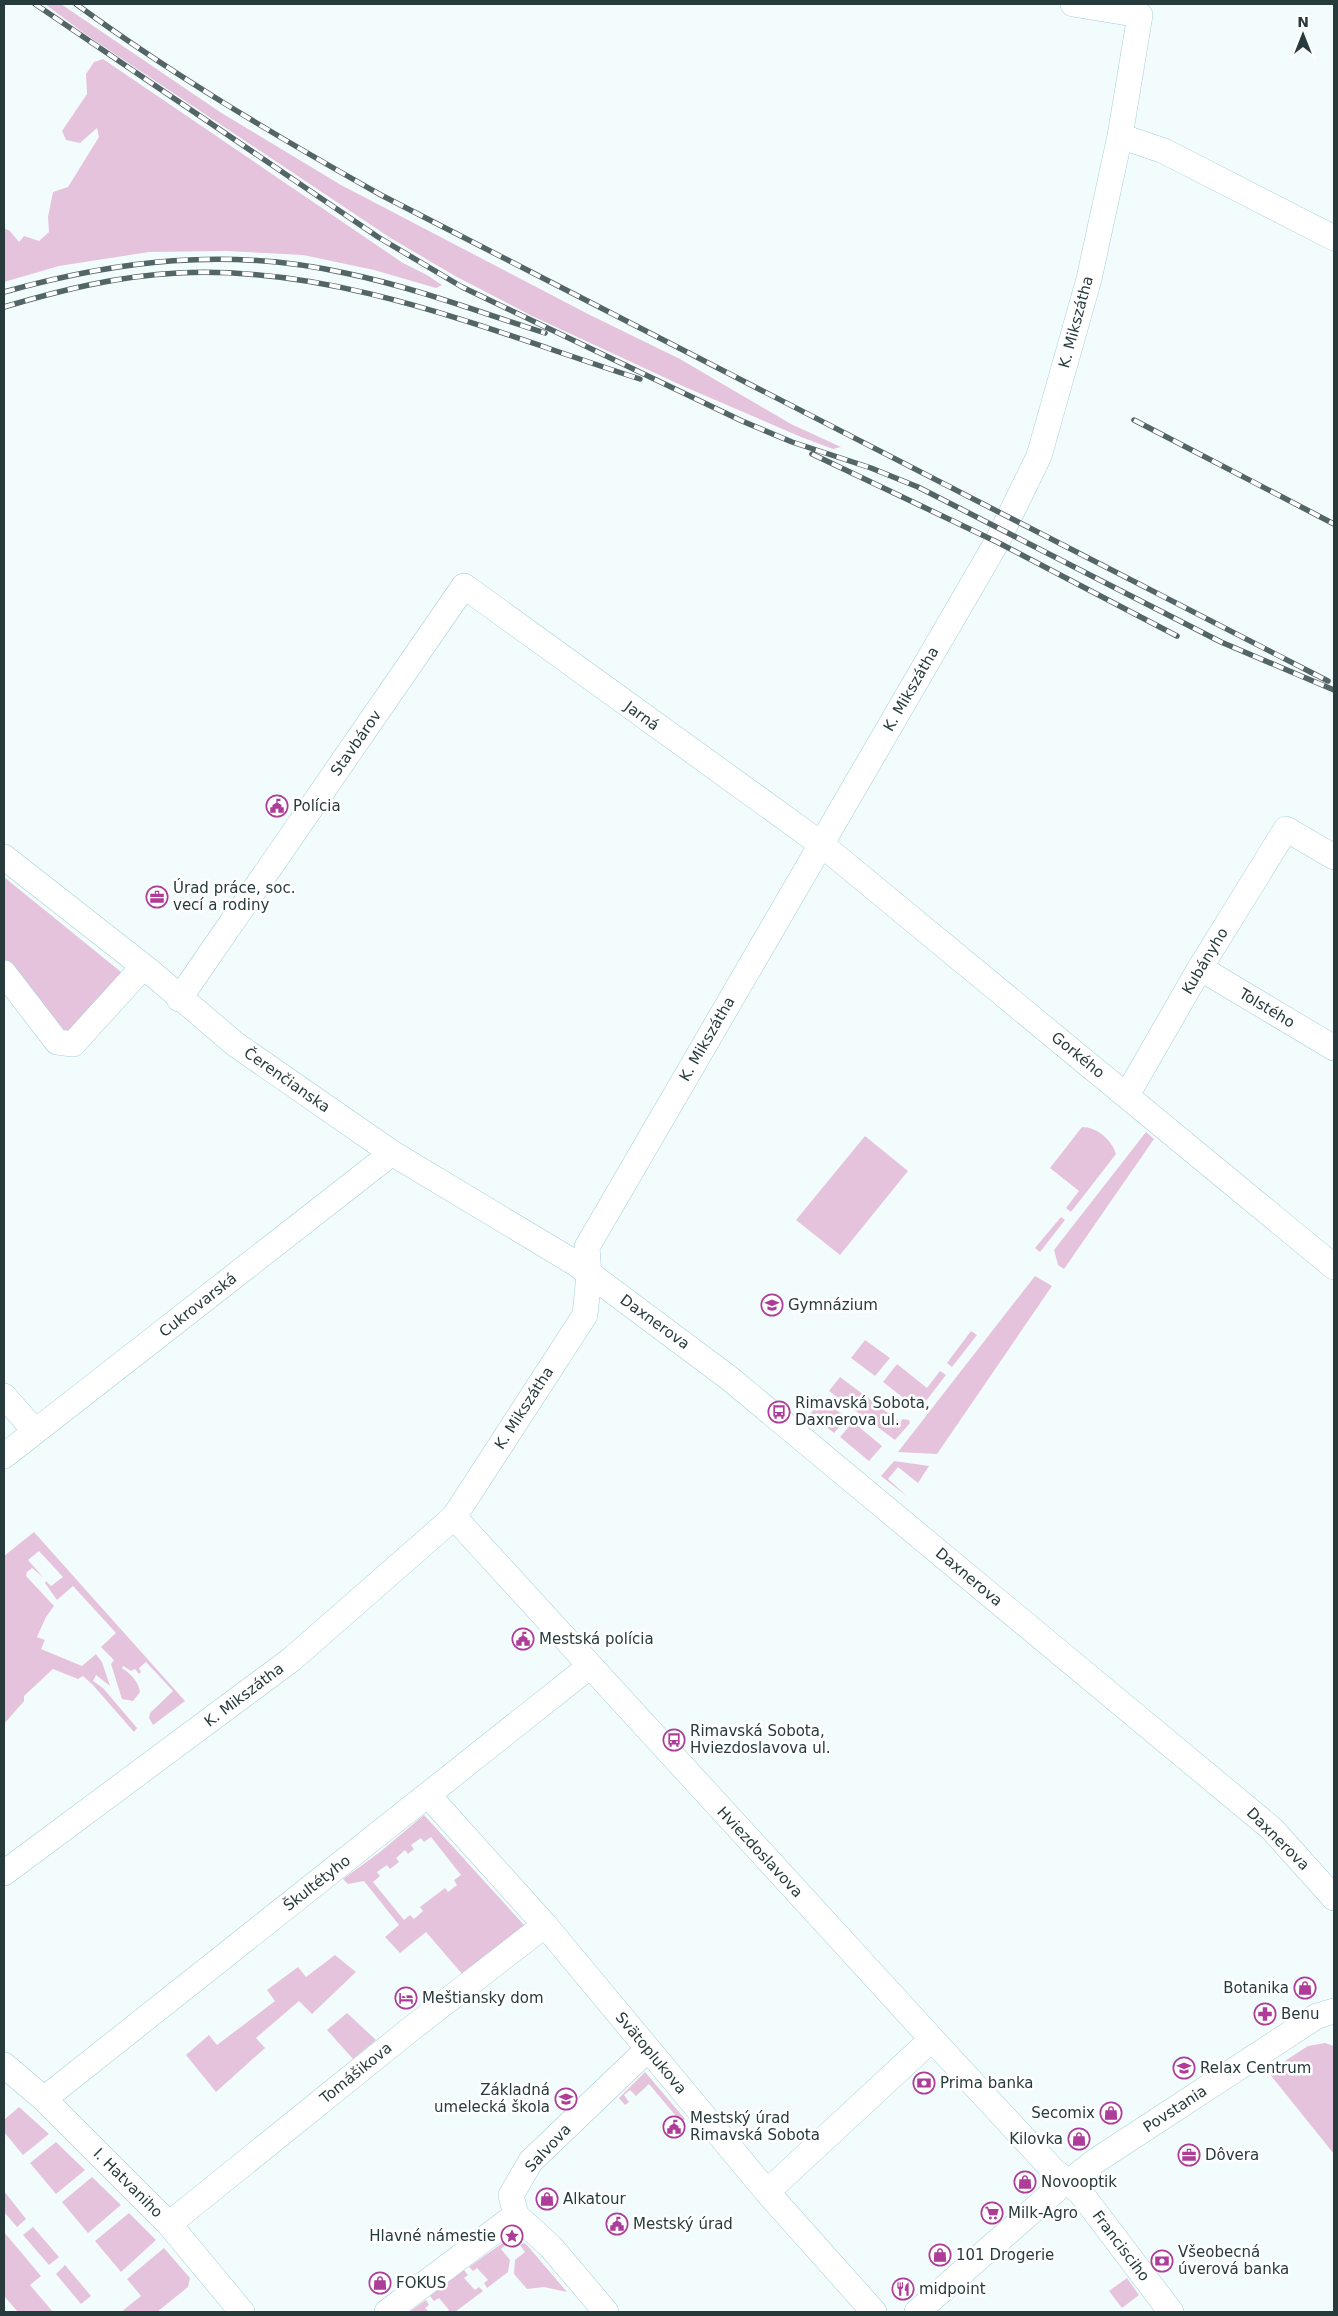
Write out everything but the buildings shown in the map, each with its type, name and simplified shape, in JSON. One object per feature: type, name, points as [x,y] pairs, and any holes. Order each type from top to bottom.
[{"type":"street","name":"K. Mikszátha","points":[[4,1874],[292,1658],[454,1517],[585,1315],[589,1275],[586,1247],[996,542],[1039,456],[1089,279],[1120,136],[1140,15],[1073,4]]},
{"type":"street","points":[[1120,136],[1164,151],[1334,238]]},
{"type":"street","name":"Jarná","points":[[464,586],[821,844]]},
{"type":"street","name":"Stavbárov","points":[[179,999],[464,586]]},
{"type":"street","name":"Kubányho","points":[[1127,1095],[1200,968],[1286,828],[1334,857]]},
{"type":"street","name":"Gorkého","points":[[821,844],[1334,1267]]},
{"type":"street","name":"Čerenčianska","points":[[4,857],[143,967],[179,999],[236,1044],[392,1153],[575,1263],[589,1275]]},
{"type":"street","points":[[4,973],[57,1042],[73,1044],[143,967]]},
{"type":"street","name":"Tolstého","points":[[1200,968],[1334,1048]]},
{"type":"street","name":"Cukrovarská","points":[[4,1456],[392,1153]]},
{"type":"street","name":"Daxnerova","points":[[589,1275],[638,1308],[729,1378],[1264,1823],[1334,1898]]},
{"type":"street","points":[[4,1396],[35,1431]]},
{"type":"street","name":"Hviezdoslavova","points":[[454,1517],[1053,2170],[1062,2186]]},
{"type":"street","name":"Škultétyho","points":[[44,2099],[590,1666]]},
{"type":"street","name":"Svätoplukova","points":[[428,1795],[545,1925],[767,2192],[874,2312]]},
{"type":"street","name":"Tomášikova","points":[[169,2224],[412,2028],[545,1925]]},
{"type":"street","name":"Povstania","points":[[917,2312],[1062,2186],[1102,2157],[1317,2016],[1334,2011]]},
{"type":"street","points":[[767,2192],[932,2039]]},
{"type":"street","name":"Salvova","points":[[516,2215],[511,2194],[514,2186],[531,2161],[648,2049]]},
{"type":"street","name":"I. Hatvaniho","points":[[4,2065],[44,2099],[169,2224],[242,2312]]},
{"type":"street","name":"Francisciho","points":[[1062,2186],[1080,2192],[1171,2312]]},
{"type":"street","points":[[387,2312],[516,2215],[551,2247],[606,2312]]},
{"type":"shaded area","points":[[45,4],[61,4],[220,112],[341,185],[588,314],[680,359],[791,424],[841,447],[833,449],[801,437],[685,387],[532,316],[455,276],[389,237],[85,34]]},
{"type":"shaded area","points":[[103,59],[403,263],[442,285],[436,288],[374,270],[303,255],[226,251],[149,252],[59,266],[4,282],[4,228],[10,231],[19,242],[24,236],[39,241],[49,232],[48,217],[53,192],[68,187],[99,137],[97,128],[80,143],[66,140],[62,131],[87,94],[86,74],[94,62]]},
{"type":"shaded area","points":[[4,877],[126,976],[84,1026],[66,1031],[50,1023],[4,963]]},
{"type":"shaded area","points":[[1082,1127],[1093,1129],[1103,1135],[1111,1144],[1116,1154],[1071,1212],[1066,1208],[1079,1191],[1050,1168]]},
{"type":"shaded area","points":[[1146,1132],[1154,1139],[1064,1269],[1058,1265],[1054,1250]]},
{"type":"shaded area","points":[[865,1136],[908,1171],[840,1255],[796,1220]]},
{"type":"shaded area","points":[[1061,1217],[1065,1220],[1040,1252],[1035,1248]]},
{"type":"shaded area","points":[[1035,1276],[1052,1286],[937,1454],[898,1452]]},
{"type":"shaded area","points":[[971,1331],[977,1335],[952,1367],[947,1363]]},
{"type":"shaded area","points":[[865,1340],[890,1358],[875,1376],[851,1358]]},
{"type":"shaded area","points":[[897,1364],[927,1388],[940,1371],[946,1375],[919,1410],[883,1382]]},
{"type":"shaded area","points":[[840,1377],[900,1422],[903,1419],[909,1420],[910,1423],[895,1440],[829,1391]]},
{"type":"shaded area","points":[[822,1399],[847,1418],[834,1433],[810,1414]]},
{"type":"shaded area","points":[[853,1422],[882,1446],[869,1461],[840,1437]]},
{"type":"shaded area","points":[[894,1461],[929,1466],[918,1483],[898,1467],[888,1479],[908,1497],[881,1476]]},
{"type":"shaded area","points":[[34,1532],[185,1701],[153,1725],[149,1718],[150,1713],[173,1691],[146,1662],[139,1668],[141,1672],[139,1674],[135,1669],[131,1671],[123,1666],[122,1668],[136,1681],[140,1692],[133,1701],[122,1699],[111,1664],[114,1660],[101,1647],[116,1633],[73,1586],[57,1600],[45,1583],[46,1581],[51,1586],[63,1577],[39,1551],[28,1560],[43,1577],[32,1568],[27,1572],[26,1576],[54,1606],[46,1617],[37,1637],[45,1640],[41,1649],[82,1666],[96,1654],[102,1662],[110,1686],[96,1675],[93,1681],[103,1688],[137,1728],[134,1732],[83,1676],[78,1679],[53,1669],[24,1696],[24,1701],[4,1724],[4,1556]]},
{"type":"shaded area","points":[[424,1815],[524,1925],[463,1975],[426,1932],[400,1953],[385,1937],[399,1925],[364,1881],[348,1884],[343,1879],[380,1852]],"holes":[[[431,1837],[461,1875],[454,1880],[457,1885],[448,1892],[445,1888],[420,1907],[423,1911],[414,1919],[410,1915],[404,1920],[373,1882],[380,1876],[377,1872],[387,1865],[390,1869],[399,1862],[396,1858],[405,1850],[408,1854],[414,1849],[411,1845],[421,1838],[424,1842]]]},
{"type":"shaded area","points":[[335,1955],[356,1972],[312,2014],[299,2001],[256,2038],[265,2048],[216,2092],[186,2055],[209,2035],[217,2045],[275,2001],[267,1990],[298,1967],[306,1977]]},
{"type":"shaded area","points":[[347,2013],[376,2040],[353,2059],[327,2030]]},
{"type":"shaded area","points":[[1325,2043],[1334,2046],[1334,2154],[1268,2072],[1308,2046]]},
{"type":"shaded area","points":[[645,2072],[685,2119],[681,2122],[649,2084],[636,2096],[630,2090],[624,2095],[629,2102],[625,2105],[619,2098]]},
{"type":"shaded area","points":[[19,2107],[49,2134],[23,2155],[4,2132],[4,2120]]},
{"type":"shaded area","points":[[56,2142],[85,2170],[56,2194],[30,2163]]},
{"type":"shaded area","points":[[92,2177],[121,2205],[88,2233],[62,2202]]},
{"type":"shaded area","points":[[4,2191],[26,2219],[17,2227],[4,2212]]},
{"type":"shaded area","points":[[129,2213],[156,2240],[121,2272],[95,2241]]},
{"type":"shaded area","points":[[33,2227],[59,2257],[49,2265],[23,2235]]},
{"type":"shaded area","points":[[4,2232],[41,2276],[30,2285],[53,2312],[18,2312],[4,2296]]},
{"type":"shaded area","points":[[504,2242],[507,2244],[501,2249],[510,2260],[508,2272],[487,2288],[484,2283],[488,2280],[477,2268],[473,2271],[469,2267]]},
{"type":"shaded area","points":[[524,2243],[567,2292],[544,2287],[527,2289],[514,2274],[515,2260],[525,2252],[520,2245]]},
{"type":"shaded area","points":[[164,2248],[190,2278],[188,2287],[157,2312],[121,2312],[141,2296],[127,2279]]},
{"type":"shaded area","points":[[65,2265],[91,2296],[81,2304],[56,2274]]},
{"type":"shaded area","points":[[464,2270],[468,2275],[464,2278],[475,2290],[479,2287],[483,2291],[455,2312],[447,2312],[449,2310],[439,2298],[434,2301],[430,2296]]},
{"type":"shaded area","points":[[1127,2278],[1139,2295],[1122,2308],[1109,2291]]},
{"type":"shaded area","points":[[426,2300],[429,2305],[425,2308],[429,2312],[409,2312]]},
{"type":"railway","points":[[35,4],[378,237],[462,287],[742,421],[792,442],[871,468],[918,487],[1221,642],[1334,690]]},
{"type":"railway","points":[[76,4],[187,80],[381,195],[1328,681]]},
{"type":"railway","points":[[4,292],[89,272],[131,265],[215,259],[258,260],[301,265],[370,279],[421,293],[545,333]]},
{"type":"railway","points":[[4,307],[90,285],[134,277],[178,273],[238,273],[297,279],[355,290],[413,305],[470,322],[640,379]]},
{"type":"railway","points":[[1134,420],[1334,524]]},
{"type":"railway","points":[[812,454],[997,542],[1177,636]]},
{"type":"place","name":"Polícia","points":[[277,806]]},
{"type":"place","name":"Úrad práce, soc. vecí a rodiny","points":[[157,897]]},
{"type":"place","name":"Gymnázium","points":[[772,1305]]},
{"type":"place","name":"Rimavská Sobota, Daxnerova ul.","points":[[779,1412]]},
{"type":"place","name":"Mestská polícia","points":[[523,1639]]},
{"type":"place","name":"Rimavská Sobota, Hviezdoslavova ul.","points":[[674,1740]]},
{"type":"place","name":"Botanika","points":[[1305,1988]]},
{"type":"place","name":"Meštiansky dom","points":[[406,1998]]},
{"type":"place","name":"Benu","points":[[1265,2014]]},
{"type":"place","name":"Relax Centrum","points":[[1184,2068]]},
{"type":"place","name":"Prima banka","points":[[924,2083]]},
{"type":"place","name":"Základná umelecká škola","points":[[566,2099]]},
{"type":"place","name":"Secomix","points":[[1111,2113]]},
{"type":"place","name":"Mestský úrad Rimavská Sobota","points":[[674,2127]]},
{"type":"place","name":"Kilovka","points":[[1079,2139]]},
{"type":"place","name":"Dôvera","points":[[1189,2155]]},
{"type":"place","name":"Novooptik","points":[[1025,2182]]},
{"type":"place","name":"Alkatour","points":[[547,2199]]},
{"type":"place","name":"Milk-Agro","points":[[992,2213]]},
{"type":"place","name":"Mestský úrad","points":[[617,2224]]},
{"type":"place","name":"Hlavné námestie","points":[[512,2236]]},
{"type":"place","name":"101 Drogerie","points":[[940,2255]]},
{"type":"place","name":"Všeobecná úverová banka","points":[[1162,2261]]},
{"type":"place","name":"FOKUS","points":[[380,2283]]},
{"type":"place","name":"midpoint","points":[[903,2289]]}]
